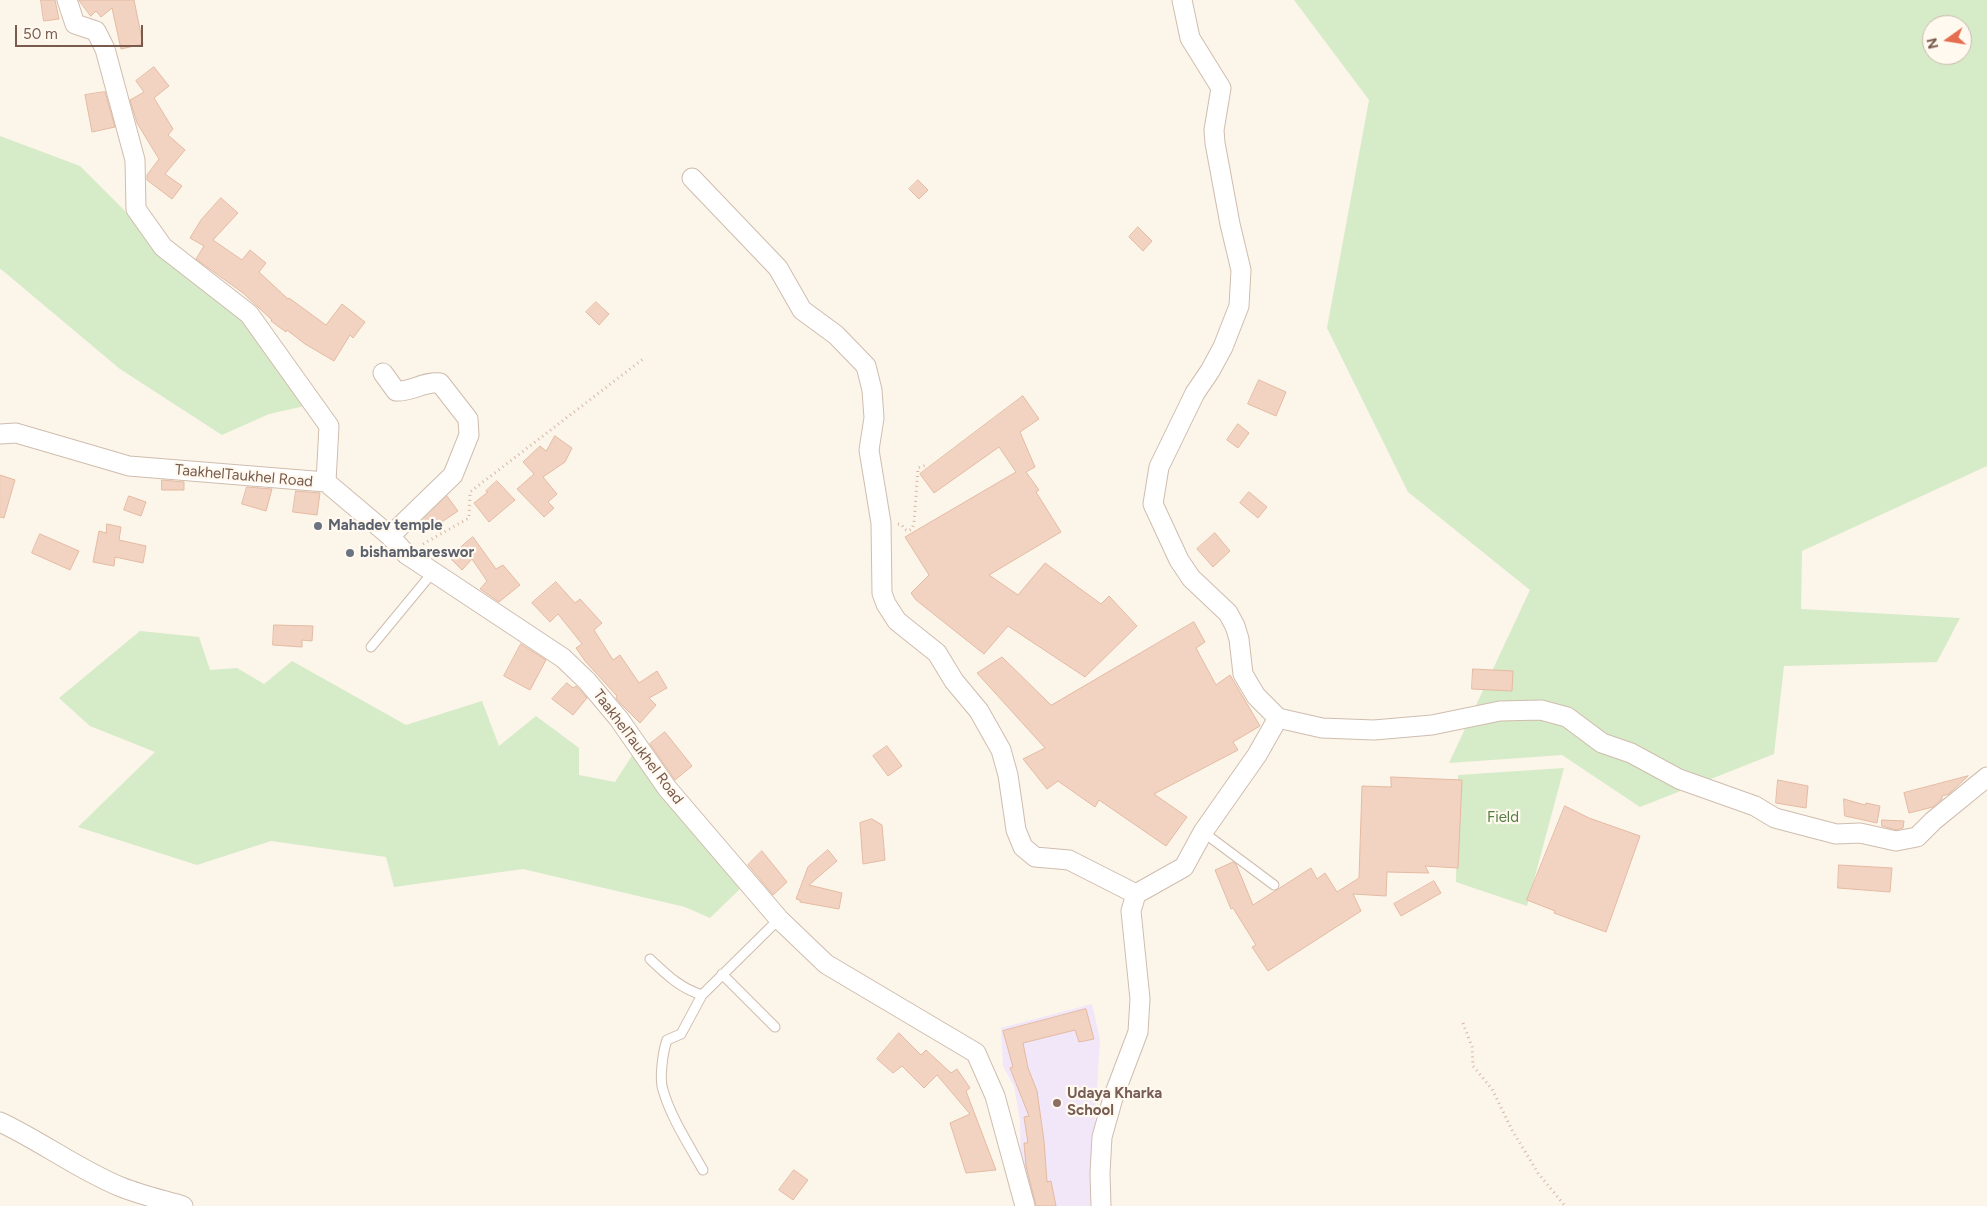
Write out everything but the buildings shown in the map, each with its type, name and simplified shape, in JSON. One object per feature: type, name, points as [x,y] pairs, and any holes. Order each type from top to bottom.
[{"type":"street","points":[[67,0],[75,24],[96,31],[105,50],[135,160],[136,209],[163,247],[249,314],[329,426],[326,482]]},
{"type":"street","points":[[1182,0],[1190,38],[1220,88],[1215,124],[1215,143],[1230,224],[1241,270],[1239,306],[1223,347],[1196,392],[1159,467],[1153,504],[1179,560],[1190,578],[1228,613],[1235,626],[1239,640],[1244,674],[1256,696],[1278,718],[1322,728],[1374,730],[1432,725],[1500,710],[1542,710],[1567,717],[1602,743],[1631,753],[1680,780],[1755,806],[1775,818],[1836,834],[1860,833],[1896,841],[1917,836],[1933,820],[1987,777]]},
{"type":"street","points":[[692,178],[778,268],[802,310],[836,336],[866,366],[872,390],[874,418],[869,450],[881,523],[882,593],[886,604],[897,621],[937,653],[954,681],[979,711],[1001,750],[1008,775],[1016,830],[1023,847],[1035,857],[1069,860],[1136,894]]},
{"type":"street","points":[[383,373],[396,391],[404,392],[430,382],[440,383],[468,419],[469,435],[453,475],[390,536]]},
{"type":"street","name":"TaakhelTaukhel Road","points":[[0,434],[16,433],[129,466],[326,482],[390,536],[406,554],[563,658],[587,681],[619,719],[667,788],[779,919],[826,964],[976,1052],[995,1096],[1025,1206]]},
{"type":"street","points":[[1101,1206],[1102,1136],[1113,1098],[1138,1032],[1140,1000],[1131,911],[1136,894],[1184,867],[1202,832],[1257,755],[1278,718]]},
{"type":"street","points":[[0,1122],[26,1134],[41,1145],[121,1187],[183,1206]]},
{"type":"lane","points":[[371,647],[433,572]]},
{"type":"lane","points":[[1202,832],[1274,885]]},
{"type":"lane","points":[[703,1170],[672,1113],[662,1088],[664,1049],[667,1040],[681,1034],[702,995],[779,919]]},
{"type":"lane","points":[[650,959],[674,982],[702,995]]},
{"type":"lane","points":[[722,974],[775,1027]]},
{"type":"path","points":[[406,554],[469,518],[470,492],[643,359]]},
{"type":"path","points":[[904,529],[912,529],[918,468],[926,465]]},
{"type":"path","points":[[1463,1023],[1472,1047],[1473,1066],[1492,1089],[1512,1130],[1538,1173],[1565,1206]]},
{"type":"shaded area","name":"Udaya Kharka School","points":[[1092,1004],[1100,1039],[1090,1206],[1029,1206],[1021,1171],[1020,1120],[1014,1086],[1003,1066],[1001,1028]]},
{"type":"green space","points":[[1294,0],[1987,0],[1987,466],[1802,551],[1801,609],[1960,618],[1937,662],[1784,666],[1774,754],[1640,807],[1562,755],[1449,763],[1530,590],[1408,492],[1327,328],[1369,100]]},
{"type":"green space","points":[[0,136],[80,166],[127,213],[155,251],[240,318],[309,405],[269,414],[222,435],[120,369],[0,269]]},
{"type":"green space","points":[[140,631],[199,637],[210,670],[237,668],[264,684],[292,661],[406,725],[482,701],[499,746],[536,716],[579,748],[579,775],[615,782],[635,751],[744,885],[710,918],[685,907],[523,869],[394,887],[386,857],[271,841],[197,865],[78,827],[155,752],[90,726],[59,698]]},
{"type":"green space","name":"Field","points":[[1564,768],[1527,906],[1456,882],[1458,775]]},
{"type":"place","name":"Mahadev temple","points":[[318,526]]},
{"type":"place","name":"bishambareswor","points":[[350,553]]},
{"type":"place","name":"Udaya Kharka School","points":[[1057,1103]]}]
